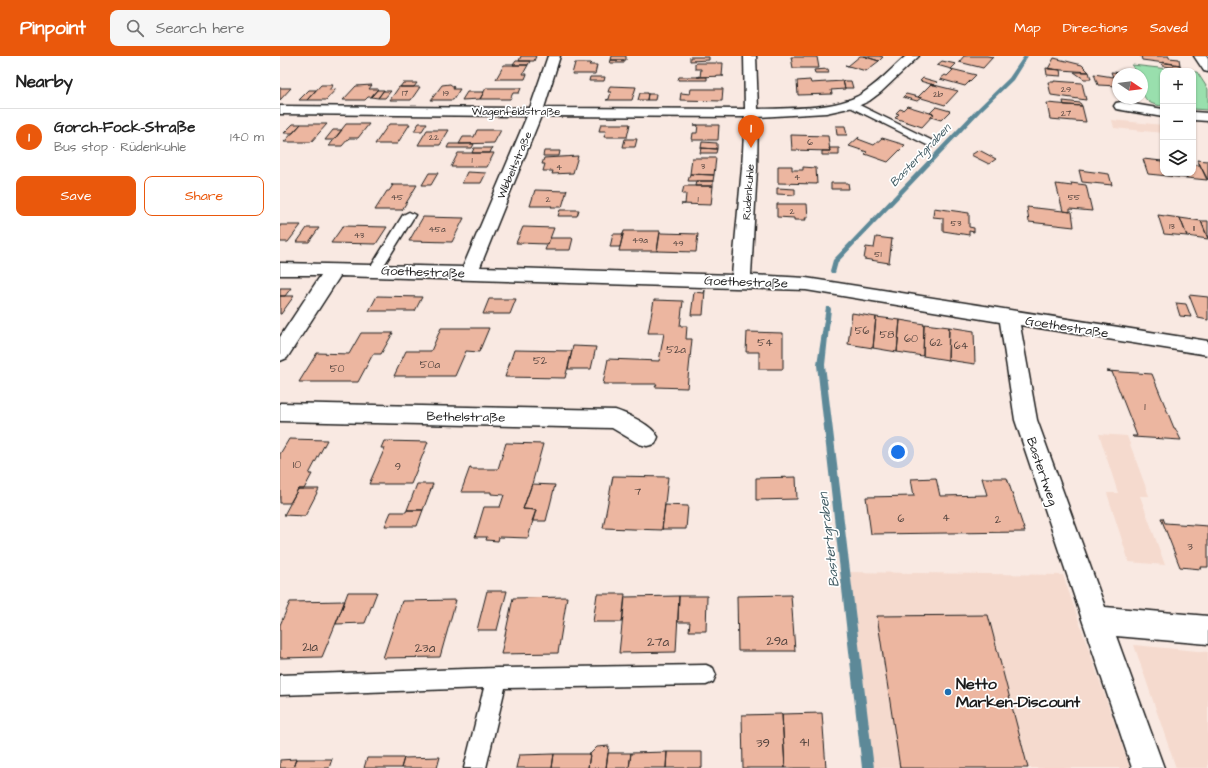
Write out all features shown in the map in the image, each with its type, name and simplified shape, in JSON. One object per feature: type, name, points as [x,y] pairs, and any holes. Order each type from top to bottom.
[{"type":"street","name":"Wibbeltstraße","points":[[469,273],[536,111],[554,56]]},
{"type":"street","name":"Rüdenkuhle","points":[[741,280],[752,113],[750,56]]},
{"type":"street","name":"Wagenfeldstraße","points":[[280,110],[752,113],[816,110],[849,103],[863,98],[913,56]]},
{"type":"street","points":[[1200,56],[1208,68]]},
{"type":"street","points":[[1121,106],[1160,112]]},
{"type":"street","points":[[1196,116],[1208,117]]},
{"type":"street","name":"Goethestraße","points":[[280,269],[375,270],[741,280],[806,284],[1208,348]]},
{"type":"street","points":[[280,352],[334,270]]},
{"type":"street","name":"Bastertweg","points":[[1009,317],[1026,420],[1148,768]]},
{"type":"street","name":"Bethelstraße","points":[[280,412],[615,420],[647,437]]},
{"type":"street","points":[[1096,620],[1208,630]]},
{"type":"lane","points":[[849,103],[932,144]]},
{"type":"lane","points":[[375,270],[409,215]]},
{"type":"lane","points":[[280,685],[497,678],[706,675]]},
{"type":"lane","points":[[475,768],[497,678]]},
{"type":"shaded area","points":[[1112,120],[1160,125],[1160,133],[1114,128]]},
{"type":"shaded area","points":[[1099,434],[1127,436],[1149,496],[1140,496],[1165,565],[1129,562],[1107,493],[1118,493]]},
{"type":"shaded area","points":[[845,572],[1063,575],[1130,768],[868,768]]},
{"type":"shaded area","points":[[1134,645],[1208,652],[1208,768],[1176,768]]},
{"type":"green space","points":[[1132,65],[1160,68],[1160,106],[1148,101],[1148,68],[1133,68]]},
{"type":"green space","points":[[1196,72],[1208,89],[1208,110],[1196,109]]},
{"type":"building","points":[[521,56],[536,56],[534,61],[519,61]]},
{"type":"building","points":[[612,56],[626,56],[626,60],[611,60]]},
{"type":"building","points":[[860,56],[879,61],[866,71],[848,66]]},
{"type":"building","points":[[863,56],[879,56],[883,57],[879,61]]},
{"type":"building","points":[[964,56],[993,57],[983,68],[959,62]]},
{"type":"building","points":[[1141,56],[1169,56],[1169,58],[1179,59],[1180,65],[1142,60]]},
{"type":"building","points":[[690,57],[709,57],[709,60],[690,61]]},
{"type":"building","points":[[791,57],[817,57],[819,68],[793,68]]},
{"type":"building","points":[[1054,58],[1082,65],[1089,72],[1048,69]]},
{"type":"building","points":[[611,60],[624,60],[624,63],[610,63]]},
{"type":"building","points":[[516,61],[530,61],[528,65],[513,65]]},
{"type":"building","points":[[942,61],[956,64],[951,69],[937,65]]},
{"type":"building","points":[[1162,62],[1180,65],[1181,68],[1163,66]]},
{"type":"building","points":[[575,63],[591,63],[589,65],[597,65],[595,74],[572,74]]},
{"type":"building","points":[[695,63],[723,63],[722,76],[724,76],[700,77],[701,69],[695,69]]},
{"type":"building","points":[[504,65],[528,65],[523,74],[527,74],[525,79],[496,79]]},
{"type":"building","points":[[1046,68],[1060,70],[1061,76],[1047,75]]},
{"type":"building","points":[[828,69],[829,73],[815,73],[814,70]]},
{"type":"building","points":[[951,69],[976,75],[965,86],[940,79],[945,75],[947,76],[953,70]]},
{"type":"building","points":[[1074,72],[1089,72],[1091,79],[1084,79]]},
{"type":"building","points":[[1094,74],[1112,77],[1112,86],[1098,85]]},
{"type":"building","points":[[590,77],[605,77],[604,81],[589,81]]},
{"type":"building","points":[[679,77],[707,77],[707,80],[678,80]]},
{"type":"building","points":[[923,78],[937,82],[934,85],[920,81]]},
{"type":"building","points":[[810,80],[811,83],[843,81],[845,89],[831,90],[832,94],[798,95],[797,81]]},
{"type":"building","points":[[843,81],[851,81],[853,88],[845,88]]},
{"type":"building","points":[[1048,82],[1082,83],[1086,100],[1051,95]]},
{"type":"building","points":[[403,83],[417,83],[414,87],[400,87]]},
{"type":"building","points":[[450,84],[454,87],[453,89],[460,89],[453,100],[431,100],[442,85]]},
{"type":"building","points":[[931,84],[958,91],[945,105],[918,97]]},
{"type":"building","points":[[321,85],[333,85],[329,90],[336,89],[326,100],[307,100]]},
{"type":"building","points":[[372,85],[369,89],[378,89],[371,97],[368,97],[365,100],[343,100],[356,86]]},
{"type":"building","points":[[610,86],[636,87],[632,100],[606,100],[609,99],[611,92],[608,92]]},
{"type":"building","points":[[399,87],[420,87],[411,100],[390,100]]},
{"type":"building","points":[[280,88],[291,88],[280,100]]},
{"type":"building","points":[[486,88],[521,88],[519,93],[513,93],[510,99],[480,99]]},
{"type":"building","points":[[691,89],[723,89],[722,101],[680,100],[681,93],[690,94]]},
{"type":"building","points":[[309,90],[316,90],[307,100],[299,100]]},
{"type":"building","points":[[377,90],[384,90],[378,98],[371,97]]},
{"type":"building","points":[[384,90],[391,91],[385,98],[378,98]]},
{"type":"building","points":[[467,92],[484,92],[480,99],[462,100]]},
{"type":"building","points":[[640,93],[648,93],[647,100],[638,100]]},
{"type":"building","points":[[648,94],[656,94],[655,100],[647,100]]},
{"type":"building","points":[[906,94],[921,98],[917,101],[903,97]]},
{"type":"building","points":[[1063,101],[1080,103],[1082,106],[1064,105]]},
{"type":"building","points":[[1047,103],[1082,106],[1086,122],[1050,119]]},
{"type":"building","points":[[907,106],[934,114],[922,127],[895,118],[899,114],[896,113],[900,109],[903,110]]},
{"type":"building","points":[[936,107],[950,111],[941,120],[931,117],[934,114],[930,113]]},
{"type":"building","points":[[419,123],[427,123],[422,131],[414,131]]},
{"type":"building","points":[[293,124],[301,124],[293,133],[284,133]]},
{"type":"building","points":[[301,124],[327,124],[311,142],[284,142]]},
{"type":"building","points":[[346,124],[369,124],[358,138],[349,138],[342,146],[329,146]]},
{"type":"building","points":[[389,124],[410,124],[397,144],[375,144]]},
{"type":"building","points":[[601,124],[630,124],[627,137],[604,137],[606,131],[599,131]]},
{"type":"building","points":[[698,125],[719,125],[718,140],[692,140],[693,133],[697,133]]},
{"type":"building","points":[[836,126],[845,126],[847,135],[837,135]]},
{"type":"building","points":[[333,130],[342,130],[334,140],[325,140]]},
{"type":"building","points":[[427,130],[449,130],[440,145],[418,145]]},
{"type":"building","points":[[477,130],[501,130],[494,143],[459,144],[463,137],[474,137]]},
{"type":"building","points":[[791,135],[828,136],[830,151],[792,150]]},
{"type":"building","points":[[859,137],[858,139],[874,145],[882,138],[905,145],[888,162],[865,154],[867,152],[849,146]]},
{"type":"building","points":[[625,139],[637,139],[635,147],[623,147]]},
{"type":"building","points":[[702,142],[717,143],[717,149],[701,148]]},
{"type":"building","points":[[449,144],[474,144],[472,148],[447,148]]},
{"type":"building","points":[[474,148],[492,148],[490,153],[472,153]]},
{"type":"building","points":[[701,148],[717,149],[716,153],[700,153]]},
{"type":"building","points":[[829,148],[839,148],[839,155],[822,155],[822,151],[830,151]]},
{"type":"building","points":[[979,150],[996,159],[989,164],[971,155]]},
{"type":"building","points":[[544,151],[560,151],[559,156],[543,156]]},
{"type":"building","points":[[458,153],[494,153],[487,167],[451,167]]},
{"type":"building","points":[[578,156],[573,173],[552,174],[553,171],[543,171],[545,164],[542,164],[544,158]]},
{"type":"building","points":[[692,158],[716,158],[714,175],[690,174]]},
{"type":"building","points":[[1143,159],[1160,161],[1160,175],[1148,174]]},
{"type":"building","points":[[1197,160],[1208,161],[1208,180],[1199,163]]},
{"type":"building","points":[[1196,165],[1200,165],[1207,180],[1187,178],[1186,176],[1196,176]]},
{"type":"building","points":[[778,166],[792,166],[792,170],[803,170],[803,167],[816,168],[817,184],[778,183]]},
{"type":"building","points":[[1079,170],[1109,174],[1112,185],[1082,182]]},
{"type":"building","points":[[467,172],[486,173],[481,183],[462,183]]},
{"type":"building","points":[[429,173],[438,173],[431,185],[422,185]]},
{"type":"building","points":[[690,174],[714,175],[713,181],[688,181]]},
{"type":"building","points":[[1168,176],[1186,176],[1187,178]]},
{"type":"building","points":[[696,181],[713,181],[713,186],[695,186]]},
{"type":"building","points":[[831,183],[848,183],[849,189],[831,189]]},
{"type":"building","points":[[1071,183],[1086,185],[1092,211],[1070,209],[1070,212],[1063,211],[1056,184],[1072,186]]},
{"type":"building","points":[[393,185],[417,185],[402,210],[375,210],[387,191],[389,191]]},
{"type":"building","points":[[684,186],[713,186],[711,205],[681,204],[685,204],[686,194],[682,194]]},
{"type":"building","points":[[777,188],[795,189],[795,195],[777,194]]},
{"type":"building","points":[[535,190],[567,190],[562,207],[551,207],[552,206],[530,206]]},
{"type":"building","points":[[777,204],[807,204],[808,218],[805,218],[806,220],[794,220],[794,218],[777,217]]},
{"type":"building","points":[[1027,207],[1072,212],[1074,227],[1029,222]]},
{"type":"building","points":[[934,208],[969,213],[969,227],[974,228],[974,232],[969,231],[969,235],[943,231],[943,218],[933,217]]},
{"type":"building","points":[[560,210],[579,210],[577,216],[558,216]]},
{"type":"building","points":[[1158,215],[1180,218],[1187,236],[1164,234]]},
{"type":"building","points":[[423,217],[464,218],[452,242],[409,241]]},
{"type":"building","points":[[1180,218],[1201,221],[1208,239],[1187,236]]},
{"type":"building","points":[[1201,221],[1208,221],[1208,238]]},
{"type":"building","points":[[280,225],[301,225],[288,242],[280,242]]},
{"type":"building","points":[[343,226],[387,227],[376,244],[331,243]]},
{"type":"building","points":[[523,227],[554,228],[548,244],[516,243]]},
{"type":"building","points":[[307,228],[319,228],[309,242],[297,242]]},
{"type":"building","points":[[624,231],[660,231],[657,251],[619,251]]},
{"type":"building","points":[[660,233],[698,234],[696,252],[657,251]]},
{"type":"building","points":[[613,234],[623,234],[620,247],[610,247]]},
{"type":"building","points":[[876,237],[892,239],[889,263],[864,259],[866,247],[874,248]]},
{"type":"building","points":[[550,238],[573,238],[570,250],[545,250]]},
{"type":"building","points":[[280,288],[291,288],[285,296],[280,296]]},
{"type":"building","points":[[705,290],[703,315],[691,315],[694,292],[704,293]]},
{"type":"building","points":[[1189,295],[1208,297],[1208,320],[1198,318]]},
{"type":"building","points":[[280,296],[294,296],[281,314],[280,314]]},
{"type":"building","points":[[377,296],[422,297],[415,311],[369,311]]},
{"type":"building","points":[[489,299],[516,299],[510,314],[483,314]]},
{"type":"building","points":[[654,300],[683,301],[680,326],[687,326],[686,339],[692,339],[687,388],[655,387],[657,384],[603,384],[608,359],[659,361],[664,333],[648,333]]},
{"type":"building","points":[[1176,303],[1186,304],[1191,317],[1180,316]]},
{"type":"building","points":[[852,313],[876,317],[873,348],[848,344]]},
{"type":"building","points":[[876,317],[900,320],[897,352],[873,348]]},
{"type":"building","points":[[900,320],[924,324],[923,356],[897,352]]},
{"type":"building","points":[[924,324],[949,327],[948,360],[923,356]]},
{"type":"building","points":[[949,327],[974,331],[975,364],[948,360]]},
{"type":"building","points":[[441,328],[489,328],[479,352],[466,351],[455,376],[394,376],[406,351],[431,351]]},
{"type":"building","points":[[747,332],[783,333],[783,369],[759,369],[759,352],[746,352]]},
{"type":"building","points":[[361,333],[393,333],[381,354],[373,354],[358,382],[299,382],[317,353],[349,354]]},
{"type":"building","points":[[573,346],[596,347],[591,369],[568,369]]},
{"type":"building","points":[[514,350],[572,351],[565,378],[505,377]]},
{"type":"building","points":[[1107,371],[1152,374],[1174,428],[1181,440],[1133,437],[1132,436],[1137,436],[1112,372]]},
{"type":"building","points":[[289,439],[327,440],[309,474],[312,474],[304,489],[298,489],[290,503],[280,503],[280,454]]},
{"type":"building","points":[[384,441],[428,442],[411,484],[369,484],[385,448],[381,448]]},
{"type":"building","points":[[506,443],[543,444],[532,484],[523,509],[536,510],[528,538],[499,537],[498,541],[486,540],[487,537],[475,537],[484,507],[500,507],[504,495],[491,494],[491,492],[461,492],[470,467],[471,469],[498,469]]},
{"type":"building","points":[[613,476],[668,477],[662,530],[603,528]]},
{"type":"building","points":[[796,477],[797,499],[756,500],[756,478]]},
{"type":"building","points":[[936,478],[940,496],[987,495],[982,478],[1007,478],[1025,532],[871,534],[866,497],[914,496],[911,479]]},
{"type":"building","points":[[417,484],[433,484],[423,510],[407,510]]},
{"type":"building","points":[[532,484],[555,485],[546,521],[532,521],[536,510],[523,509]]},
{"type":"building","points":[[298,489],[319,489],[305,516],[284,515]]},
{"type":"building","points":[[665,505],[688,506],[686,529],[662,529]]},
{"type":"building","points":[[407,510],[423,510],[417,526],[385,526],[391,512],[406,512]]},
{"type":"building","points":[[1161,518],[1163,518],[1165,523],[1208,526],[1208,567],[1200,567],[1201,569],[1180,567]]},
{"type":"building","points":[[487,591],[507,591],[497,630],[477,630]]},
{"type":"building","points":[[348,592],[377,592],[365,623],[336,624]]},
{"type":"building","points":[[597,594],[625,594],[622,622],[593,622]]},
{"type":"building","points":[[791,595],[795,651],[738,651],[737,596]]},
{"type":"building","points":[[679,596],[676,652],[619,653],[625,597]]},
{"type":"building","points":[[679,596],[707,596],[706,631],[689,631],[690,622],[678,622]]},
{"type":"building","points":[[567,597],[558,653],[501,654],[513,598]]},
{"type":"building","points":[[456,600],[440,657],[383,658],[402,601]]},
{"type":"building","points":[[345,601],[322,657],[280,658],[280,625],[290,602]]},
{"type":"building","name":"Netto Marken-Discount","points":[[988,615],[1028,768],[900,768],[877,616]]},
{"type":"building","points":[[822,713],[826,768],[785,768],[782,714]]},
{"type":"building","points":[[782,714],[785,768],[743,768],[742,715]]},
{"type":"building","points":[[609,746],[606,768],[588,768],[590,754],[597,747]]},
{"type":"building","points":[[667,752],[666,768],[629,768],[631,753]]},
{"type":"building","points":[[667,752],[702,752],[702,768],[666,768]]},
{"type":"building","points":[[608,753],[631,753],[629,768],[606,768]]},
{"type":"building","points":[[554,754],[552,768],[516,768],[519,755]]},
{"type":"building","points":[[554,754],[590,754],[588,768],[552,768]]},
{"type":"building","points":[[440,757],[437,768],[401,768],[404,758]]},
{"type":"building","points":[[367,758],[404,758],[401,768],[364,768]]},
{"type":"building","points":[[296,759],[293,768],[280,768],[280,760]]},
{"type":"building","points":[[296,759],[332,759],[329,768],[293,768]]},
{"type":"waterway","name":"Bastertgraben","points":[[833,271],[835,261],[978,111],[1011,79],[1026,56]]},
{"type":"waterway","name":"Bastertgraben","points":[[828,309],[821,365],[868,768]]},
{"type":"place","name":"Gorch-Fock-Straße","points":[[751,148]]},
{"type":"place","name":"Netto Marken-Discount","points":[[948,692]]}]
